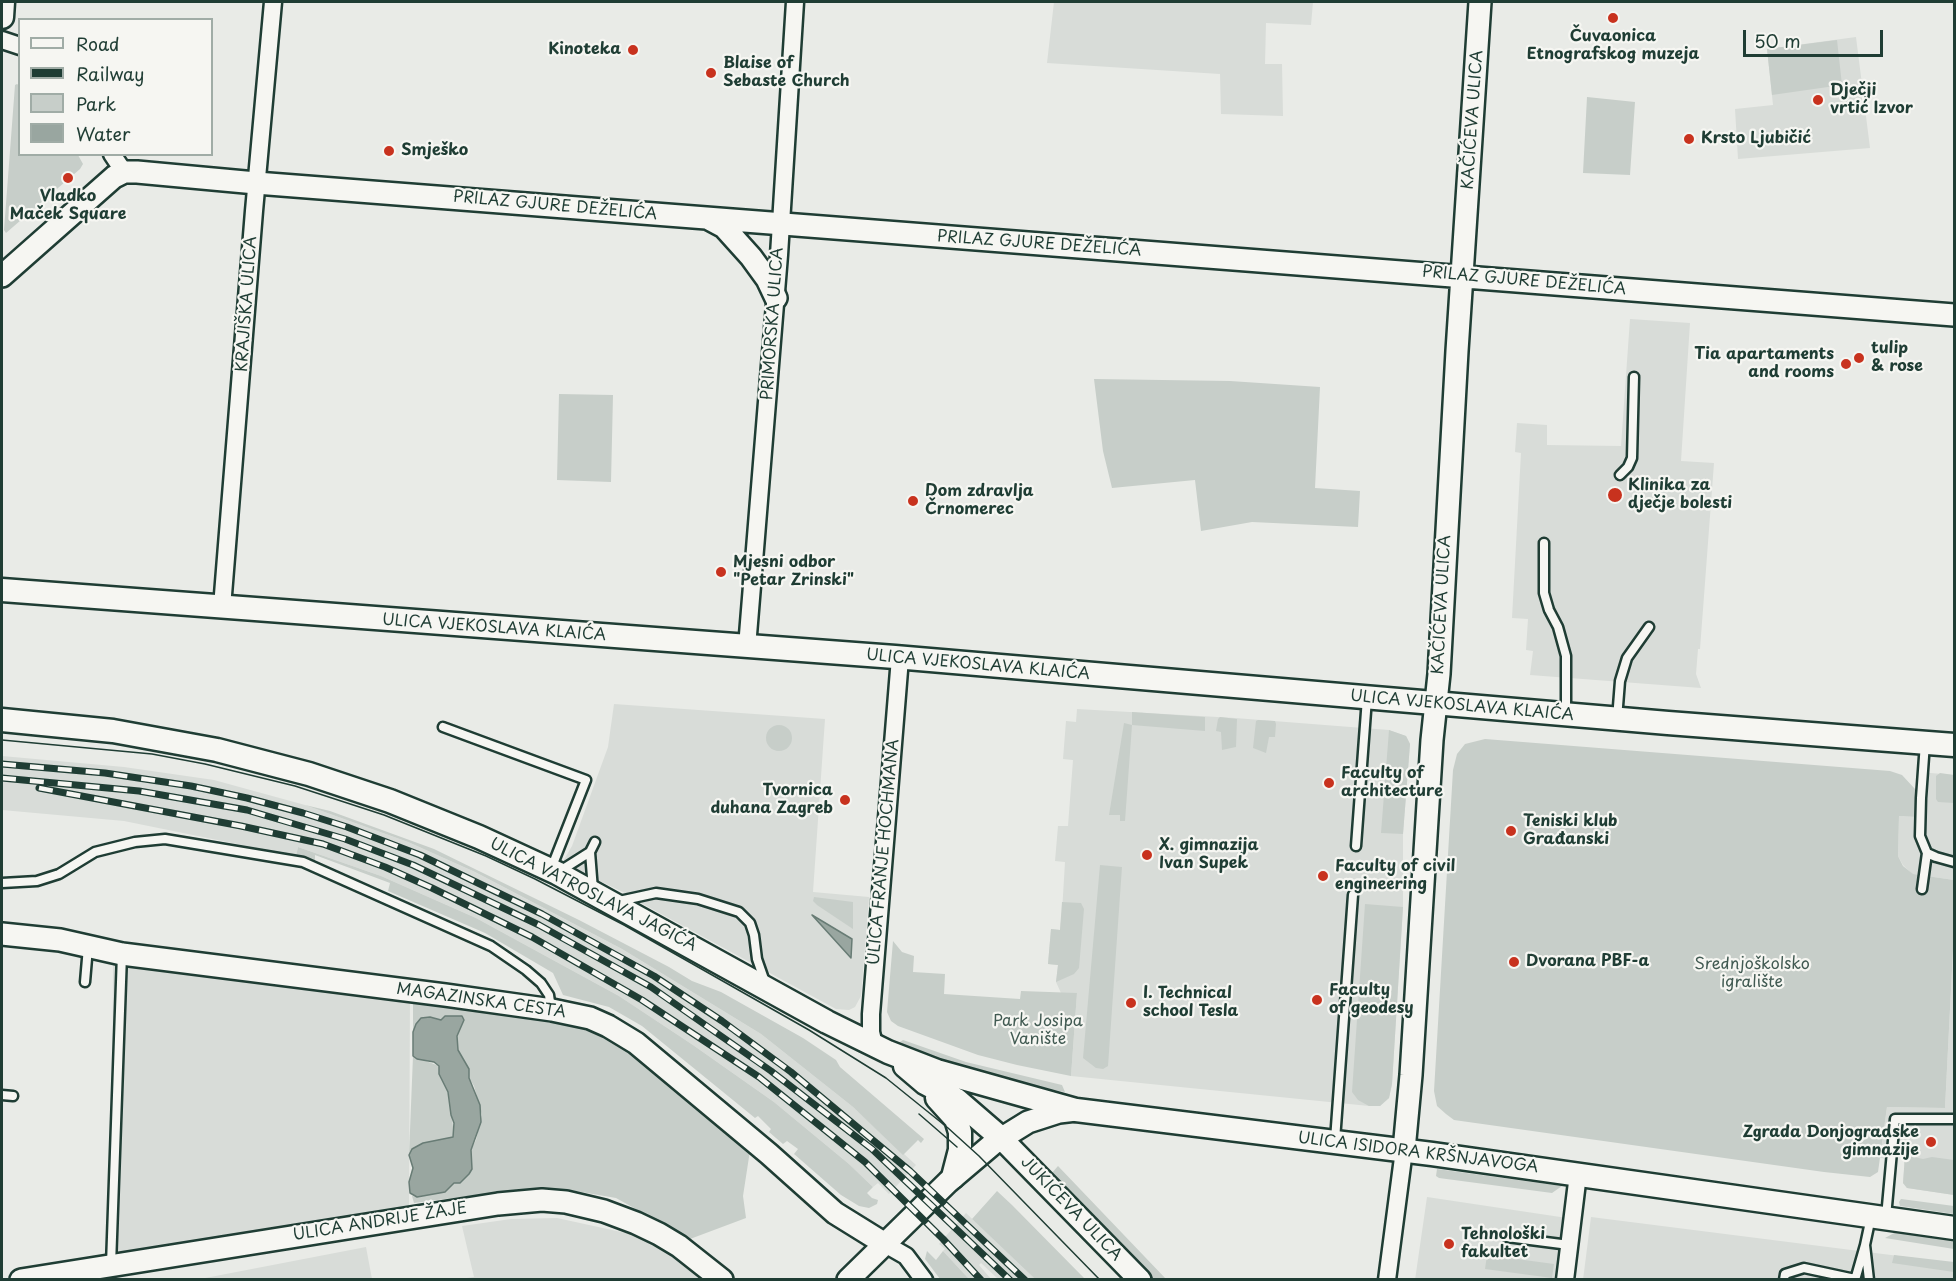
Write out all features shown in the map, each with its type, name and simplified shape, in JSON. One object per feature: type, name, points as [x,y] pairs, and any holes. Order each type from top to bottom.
[{"type":"main road","points":[[2,17],[3,2]]},
{"type":"main road","name":"ULICA VJEKOSLAVA KLAIĆA","points":[[2,590],[900,658],[1566,715],[1954,745]]},
{"type":"main road","name":"ULICA VATROSLAVA JAGIĆA","points":[[2,720],[82,727],[152,737],[217,750],[309,774],[399,805],[479,837],[554,871],[827,1022],[881,1048]]},
{"type":"main road","points":[[881,1048],[926,1083],[957,1100],[1001,1138]]},
{"type":"main road","name":"ULICA ISIDORA KRŠNJAVOGA","points":[[881,1048],[937,1071],[1076,1110],[1404,1150],[1954,1228]]},
{"type":"main road","points":[[926,1083],[953,1114],[958,1125],[961,1140],[953,1177]]},
{"type":"street","name":"KRAJIŠKA ULICA","points":[[222,607],[273,2]]},
{"type":"street","name":"PRIMORSKA ULICA","points":[[747,647],[776,298],[795,2]]},
{"type":"street","name":"KAČIĆEVA ULICA","points":[[1387,1280],[1404,1150],[1412,1064],[1480,2]]},
{"type":"street","points":[[2,40],[18,45]]},
{"type":"street","points":[[2,276],[107,183],[124,172],[113,156]]},
{"type":"street","name":"PRILAZ GJURE DEŽELIĆA","points":[[124,172],[1954,315]]},
{"type":"street","points":[[709,218],[724,227],[751,257],[764,273],[776,298]]},
{"type":"street","name":"ULICA FRANJE HOCHMANA","points":[[881,1048],[871,1014],[900,658]]},
{"type":"street","name":"MAGAZINSKA CESTA","points":[[2,934],[60,940],[122,954],[552,1010],[591,1018],[636,1043],[769,1154],[834,1213],[885,1244]]},
{"type":"street","points":[[848,1280],[953,1177],[1001,1138],[1038,1118],[1076,1110]]},
{"type":"street","name":"JUKIĆEVA ULICA","points":[[1001,1138],[1140,1280]]},
{"type":"street","points":[[1565,1280],[1578,1174]]},
{"type":"street","name":"ULICA ANDRIJE ŽAJE","points":[[21,1280],[498,1204],[542,1200],[566,1202],[636,1223],[679,1246],[722,1280]]},
{"type":"street","points":[[885,1244],[906,1256],[924,1280]]},
{"type":"lane","points":[[1620,475],[1628,467],[1632,458],[1634,377]]},
{"type":"lane","points":[[1544,543],[1544,593],[1558,627],[1566,656],[1566,715]]},
{"type":"lane","points":[[1617,719],[1620,681],[1627,658],[1649,627]]},
{"type":"lane","points":[[1356,846],[1367,698]]},
{"type":"lane","points":[[443,727],[586,780],[554,871]]},
{"type":"lane","points":[[1922,890],[1928,853],[1920,836],[1920,798],[1925,743]]},
{"type":"lane","points":[[2,883],[37,881],[59,874],[95,852],[135,842],[165,839],[303,862],[491,946],[541,983],[549,995],[552,1010]]},
{"type":"lane","points":[[595,842],[591,852],[603,897],[656,893],[698,899],[739,912],[750,923],[757,959],[767,987]]},
{"type":"lane","points":[[554,871],[591,852]]},
{"type":"lane","points":[[1928,853],[1954,862]]},
{"type":"lane","points":[[1335,1142],[1353,895]]},
{"type":"lane","points":[[85,982],[88,947]]},
{"type":"lane","points":[[111,1265],[122,954]]},
{"type":"lane","points":[[2,1095],[13,1096]]},
{"type":"lane","points":[[1784,1280],[1785,1274],[1804,1268],[1855,1279],[1865,1245],[1879,1218],[1895,1119],[1954,1119]]},
{"type":"lane","points":[[1507,1237],[1569,1245]]},
{"type":"lane","points":[[1865,1245],[1869,1280]]},
{"type":"shaded area","points":[[1054,2],[1313,2],[1311,25],[1266,23],[1265,64],[1282,64],[1283,116],[1221,114],[1220,74],[1047,63]]},
{"type":"shaded area","name":"Dječji vrtić Izvor","points":[[1856,37],[1870,148],[1738,159],[1735,109],[1773,105],[1767,49]]},
{"type":"shaded area","name":"Klinika za dječje bolesti","points":[[1630,319],[1690,323],[1681,461],[1714,463],[1700,649],[1698,649],[1696,674],[1701,688],[1530,675],[1533,651],[1526,650],[1528,619],[1512,618],[1521,453],[1515,452],[1517,423],[1547,425],[1547,445],[1621,446]]},
{"type":"shaded area","points":[[614,704],[825,719],[813,892],[869,897],[861,996],[855,1007],[849,1010],[836,1009],[627,894],[562,863],[572,846],[608,747]]},
{"type":"shaded area","points":[[1077,709],[1389,730],[1406,736],[1410,744],[1403,834],[1403,907],[1392,1084],[1389,1098],[1380,1106],[1071,1076],[1077,993],[1061,993],[1056,982],[1058,965],[1048,964],[1051,929],[1060,930],[1062,912],[1065,862],[1055,861],[1058,826],[1068,826],[1073,760],[1063,759],[1066,721],[1076,722]]},
{"type":"shaded area","points":[[2,756],[124,767],[214,780],[305,805],[408,842],[475,872],[622,949],[761,1034],[853,1107],[916,1165],[889,1194],[878,1183],[873,1187],[849,1164],[774,1102],[619,996],[476,918],[381,876],[298,847],[296,856],[124,821],[2,810]]},
{"type":"shaded area","points":[[1919,772],[1954,775],[1954,880],[1912,874],[1898,856],[1899,816],[1915,817]]},
{"type":"shaded area","points":[[1954,930],[1954,1195],[1907,1188],[1903,1183],[1905,1156],[1891,1159],[1880,1158],[1887,1107],[1945,1108]]},
{"type":"shaded area","points":[[113,960],[410,993],[409,1207],[112,1256]]},
{"type":"shaded area","points":[[1427,1197],[1567,1218],[1559,1279],[1415,1280]]},
{"type":"shaded area","points":[[966,1213],[1035,1279],[998,1279],[981,1263],[979,1265],[991,1279],[969,1279],[939,1244]]},
{"type":"shaded area","points":[[1591,1217],[1954,1263],[1954,1280],[1583,1280]]},
{"type":"shaded area","points":[[557,1218],[635,1235],[666,1251],[704,1279],[459,1279],[474,1277],[462,1226],[511,1219]]},
{"type":"shaded area","points":[[366,1247],[372,1279],[200,1279]]},
{"type":"green space","points":[[1837,40],[1842,85],[1772,95],[1767,49]]},
{"type":"green space","points":[[15,85],[18,85],[18,156],[79,156],[83,164],[6,233],[4,230]]},
{"type":"green space","points":[[1587,97],[1635,102],[1630,175],[1583,173]]},
{"type":"green space","points":[[1094,379],[1230,381],[1320,387],[1315,488],[1360,491],[1358,527],[1252,522],[1201,531],[1195,480],[1112,488],[1103,451]]},
{"type":"green space","points":[[559,394],[613,395],[611,482],[557,480]]},
{"type":"green space","points":[[1132,712],[1205,717],[1205,731],[1132,725]]},
{"type":"green space","points":[[1220,717],[1237,719],[1236,747],[1222,750],[1221,732],[1216,731]]},
{"type":"green space","points":[[1258,720],[1275,721],[1276,724],[1275,737],[1269,737],[1266,753],[1253,748]]},
{"type":"green space","points":[[1124,723],[1132,725],[1125,821],[1120,821],[1120,815],[1109,815]]},
{"type":"green space","points":[[779,725],[788,729],[792,738],[788,747],[779,751],[770,747],[766,738],[770,729]]},
{"type":"green space","points":[[1389,730],[1406,736],[1410,744],[1403,834],[1381,833]]},
{"type":"green space","name":"Srednjoškolsko igralište","points":[[1485,739],[1890,771],[1902,775],[1915,789],[1916,817],[1899,816],[1898,856],[1903,866],[1913,874],[1954,880],[1954,930],[1945,1108],[1887,1107],[1878,1172],[1870,1177],[1454,1120],[1446,1114],[1437,1106],[1434,1091],[1453,770],[1457,754],[1465,744]]},
{"type":"green space","points":[[1940,773],[1954,775],[1954,803],[1938,802],[1936,799],[1936,776]]},
{"type":"green space","points":[[305,805],[330,811],[434,849],[579,920],[692,981],[721,992],[803,1038],[836,1060],[840,1067],[924,1139],[921,1143],[918,1140],[903,1155],[853,1107],[761,1034],[622,949],[475,872],[408,842]]},
{"type":"green space","points":[[298,847],[381,876],[476,918],[619,996],[774,1102],[849,1164],[873,1187],[867,1193],[878,1200],[877,1204],[869,1208],[859,1206],[841,1195],[794,1154],[798,1149],[787,1141],[783,1144],[769,1132],[771,1129],[758,1116],[755,1118],[642,1026],[609,1007],[563,995],[553,973],[485,933],[388,891],[390,883],[315,855],[315,862],[296,856]]},
{"type":"green space","points":[[1100,865],[1122,867],[1108,1066],[1103,1069],[1096,1068],[1083,1058]]},
{"type":"green space","points":[[814,897],[853,902],[853,929],[817,905],[813,901]]},
{"type":"green space","points":[[1062,902],[1081,903],[1084,909],[1079,968],[1074,974],[1056,982],[1058,965],[1048,964],[1051,929],[1060,930]]},
{"type":"green space","points":[[1365,904],[1403,907],[1392,1084],[1389,1098],[1380,1106],[1369,1106],[1358,1100],[1352,1092]]},
{"type":"green space","name":"Park Josipa Vanište","points":[[893,941],[902,952],[914,956],[913,972],[945,974],[944,994],[1020,999],[1021,991],[1077,993],[1071,1076],[978,1055],[898,1026],[891,1021],[887,1012]]},
{"type":"green space","points":[[413,1001],[589,1026],[619,1040],[751,1144],[743,1196],[746,1218],[690,1239],[616,1198],[564,1189],[507,1191],[414,1203],[412,1196],[445,1192],[454,1183],[476,1140],[482,1115],[474,1086],[469,1078],[469,1069],[458,1050],[457,1036],[464,1020],[435,1020],[429,1017],[416,1024],[413,1032]]},
{"type":"green space","points":[[903,1040],[966,1062],[1062,1085],[1065,1092],[1018,1084],[929,1057],[897,1044]]},
{"type":"green space","points":[[413,1056],[439,1066],[439,1074],[448,1092],[454,1137],[423,1143],[412,1149],[409,1155]]},
{"type":"green space","points":[[1905,1155],[1923,1159],[1932,1157],[1954,1160],[1954,1195],[1907,1188],[1903,1183]]},
{"type":"green space","points":[[1058,1166],[1166,1279],[1152,1279],[1051,1174]]},
{"type":"green space","points":[[1437,1169],[1562,1186],[1552,1193],[1439,1178],[1436,1176]]},
{"type":"green space","points":[[997,1191],[1085,1279],[1035,1279],[972,1219]]},
{"type":"green space","points":[[1901,1199],[1954,1206],[1954,1214],[1900,1206]]},
{"type":"green space","points":[[1896,1232],[1954,1240],[1954,1249],[1885,1238]]},
{"type":"green space","points":[[927,1251],[936,1260],[943,1251],[969,1279],[940,1279],[925,1259]]},
{"type":"green space","points":[[1487,1255],[1554,1264],[1552,1278],[1485,1269]]},
{"type":"green space","points":[[1894,1255],[1954,1262],[1954,1272],[1892,1263]]},
{"type":"water","points":[[812,915],[852,939],[851,958]]},
{"type":"water","points":[[445,1016],[462,1016],[464,1020],[457,1036],[458,1050],[469,1069],[469,1078],[480,1105],[481,1122],[471,1150],[472,1169],[469,1174],[445,1192],[417,1197],[410,1193],[409,1182],[413,1168],[409,1155],[412,1149],[423,1143],[453,1137],[454,1123],[448,1092],[439,1074],[439,1066],[434,1062],[413,1056],[413,1032],[421,1018],[430,1017],[441,1020]]},
{"type":"tram line","points":[[2,740],[152,754],[205,764],[295,786],[384,815],[486,856],[535,879],[624,925],[809,1030],[886,1078],[979,1156],[1100,1280]]},
{"type":"tram line","points":[[919,1114],[957,1147]]},
{"type":"railway","points":[[2,764],[105,773],[191,786],[303,813],[420,855],[542,914],[654,976],[722,1021],[791,1072],[910,1171],[1025,1280]]},
{"type":"railway","points":[[2,778],[139,791],[247,810],[345,839],[413,865],[539,925],[651,987],[771,1071],[872,1149],[1010,1280]]},
{"type":"railway","points":[[39,788],[323,844],[385,867],[532,937],[642,1000],[759,1077],[865,1162],[981,1280]]},
{"type":"place","name":"Čuvaonica Etnografskog muzeja","points":[[1613,18]]},
{"type":"place","name":"Kinoteka","points":[[633,50]]},
{"type":"place","name":"Blaise of Sebaste Church","points":[[711,73]]},
{"type":"place","name":"Dječji vrtić Izvor","points":[[1818,100]]},
{"type":"place","name":"Krsto Ljubičić","points":[[1689,139]]},
{"type":"place","name":"Smješko","points":[[389,151]]},
{"type":"place","name":"Vladko Maček Square","points":[[68,178]]},
{"type":"place","name":"tulip & rose","points":[[1859,358]]},
{"type":"place","name":"Tia apartaments and rooms","points":[[1846,364]]},
{"type":"place","name":"Klinika za dječje bolesti","points":[[1615,495]]},
{"type":"place","name":"Dom zdravlja Črnomerec","points":[[913,501]]},
{"type":"place","name":"Mjesni odbor \"Petar Zrinski\"","points":[[721,572]]},
{"type":"place","name":"Faculty of architecture","points":[[1329,783]]},
{"type":"place","name":"Tvornica duhana Zagreb","points":[[845,800]]},
{"type":"place","name":"Teniski klub Građanski","points":[[1511,831]]},
{"type":"place","name":"X. gimnazija Ivan Supek","points":[[1147,855]]},
{"type":"place","name":"Faculty of civil engineering","points":[[1323,876]]},
{"type":"place","name":"Dvorana PBF-a","points":[[1514,962]]},
{"type":"place","name":"Faculty of geodesy","points":[[1317,1000]]},
{"type":"place","name":"I. Technical school Tesla","points":[[1131,1003]]},
{"type":"place","name":"Zgrada Donjogradske gimnazije","points":[[1931,1142]]},
{"type":"place","name":"Tehnološki fakultet","points":[[1449,1244]]}]
